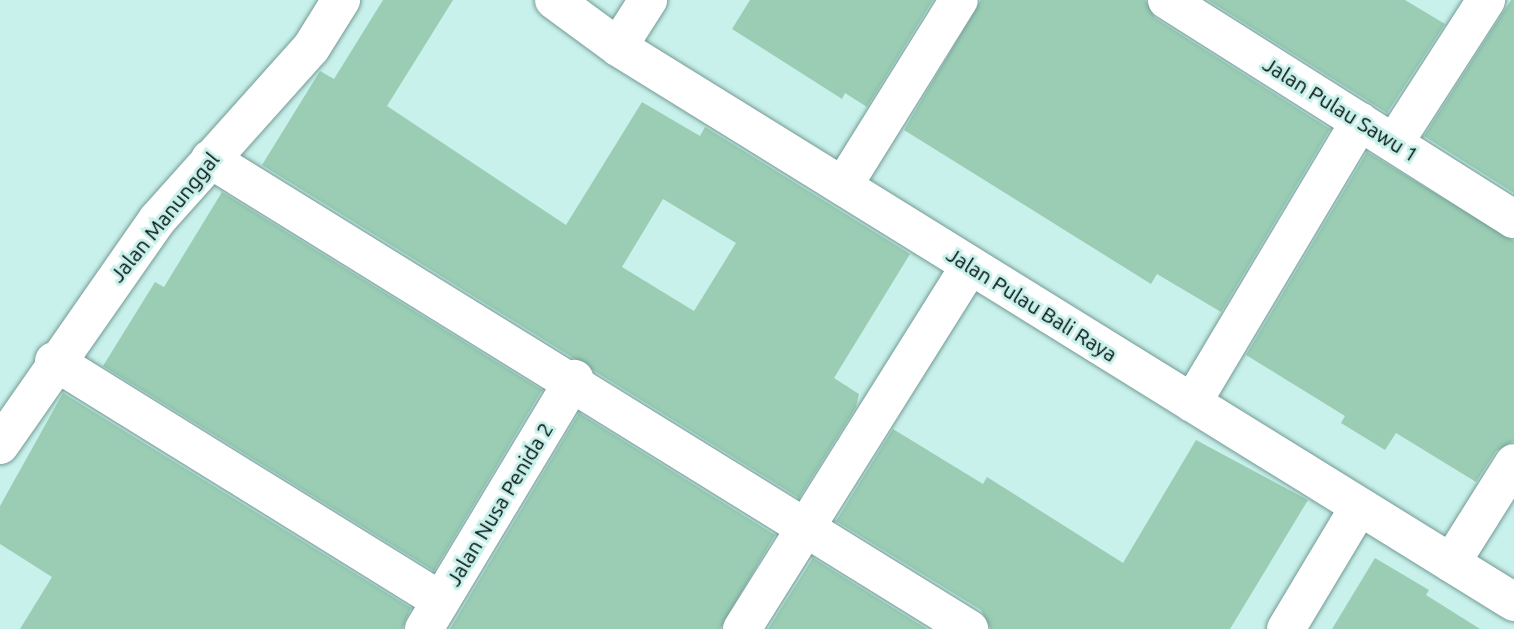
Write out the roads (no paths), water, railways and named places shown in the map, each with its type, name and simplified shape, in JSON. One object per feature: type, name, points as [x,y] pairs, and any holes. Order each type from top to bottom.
[{"type":"street","name":"Jalan Manunggal","points":[[0,445],[54,360],[210,159],[311,48],[341,0]]},
{"type":"street","name":"Jalan Pulau Bali Raya","points":[[554,0],[618,47],[1514,602]]},
{"type":"street","points":[[618,47],[648,0]]},
{"type":"street","points":[[843,186],[960,0]]},
{"type":"street","name":"Jalan Pulau Sawu 1","points":[[1167,0],[1514,219]]},
{"type":"street","points":[[1394,143],[1486,0]]},
{"type":"street","points":[[1192,402],[1360,121]]},
{"type":"street","points":[[210,159],[574,379],[969,629]]},
{"type":"street","points":[[741,629],[970,266]]},
{"type":"street","points":[[54,360],[433,615]]},
{"type":"street","name":"Jalan Nusa Penida 2","points":[[433,615],[574,379]]},
{"type":"street","points":[[1451,563],[1514,463]]},
{"type":"street","points":[[1286,629],[1359,507]]}]
